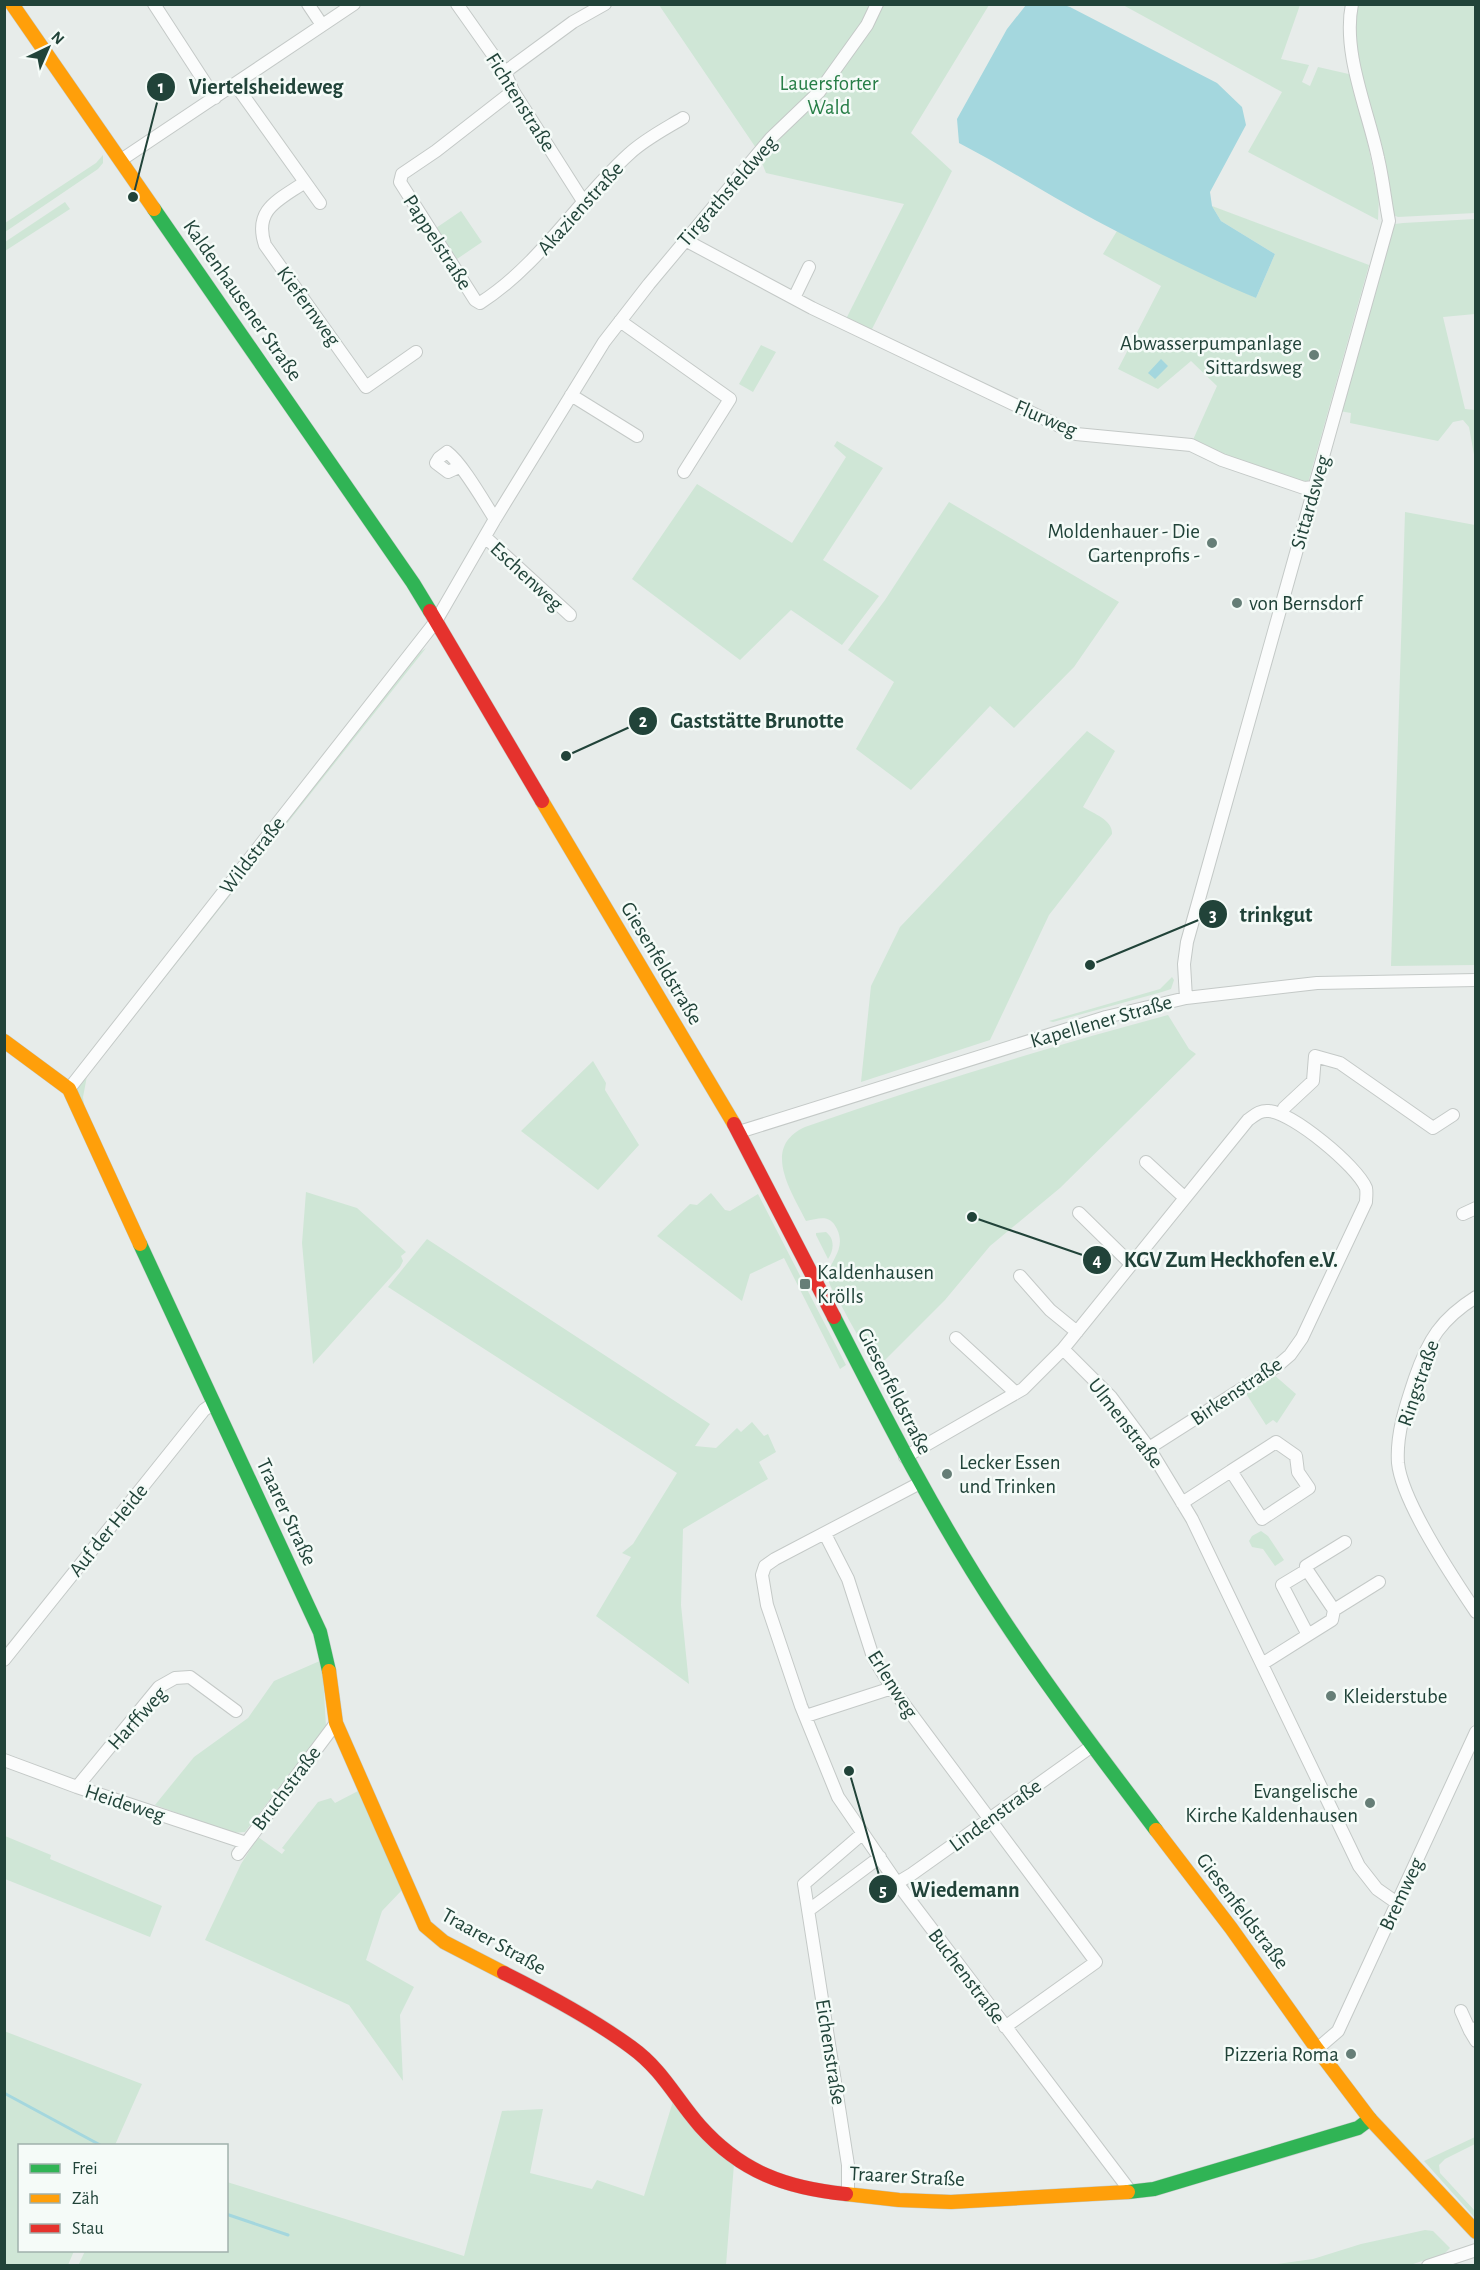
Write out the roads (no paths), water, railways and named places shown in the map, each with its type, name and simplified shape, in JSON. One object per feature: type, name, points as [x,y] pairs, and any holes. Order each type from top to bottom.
[{"type":"main road","name":"Kaldenhausener Straße","points":[[12,4],[413,583],[439,626]]},
{"type":"main road","name":"Giesenfeldstraße","points":[[439,626],[739,1132],[905,1458],[1000,1615],[1092,1746],[1231,1928],[1370,2119],[1476,2232]]},
{"type":"main road","points":[[4,1041],[69,1089]]},
{"type":"main road","name":"Traarer Straße","points":[[69,1089],[320,1632],[330,1677],[336,1723],[424,1926],[444,1942],[548,1995],[632,2047],[665,2078],[700,2126],[738,2161],[765,2176],[816,2191],[899,2200],[951,2202],[1131,2192],[1154,2189],[1358,2128],[1370,2119]]},
{"type":"street","points":[[154,4],[215,98]]},
{"type":"street","points":[[308,4],[322,25]]},
{"type":"street","points":[[121,160],[354,4]]},
{"type":"street","name":"Fichtenstraße","points":[[457,4],[505,72],[513,91],[583,201]]},
{"type":"street","points":[[505,72],[573,22],[605,4]]},
{"type":"street","name":"Tirgrathsfeldweg","points":[[439,626],[495,519],[604,342],[685,240],[771,138],[819,92],[867,25],[877,4]]},
{"type":"street","name":"Sittardsweg","points":[[1186,998],[1184,964],[1187,942],[1389,222],[1378,159],[1353,61],[1349,20],[1352,4]]},
{"type":"street","points":[[235,84],[320,203]]},
{"type":"street","name":"Pappelstraße","points":[[480,303],[475,300],[400,182],[402,174],[436,151],[513,91]]},
{"type":"street","name":"Akazienstraße","points":[[480,303],[503,288],[536,257],[583,201],[630,153],[683,118]]},
{"type":"street","name":"Kiefernweg","points":[[305,182],[269,207],[262,222],[261,233],[265,246],[366,387],[416,352]]},
{"type":"street","name":"Flurweg","points":[[685,240],[694,247],[867,335],[1076,434],[1191,445],[1233,464],[1304,488],[1314,487]]},
{"type":"street","points":[[794,298],[809,267]]},
{"type":"street","points":[[620,321],[730,399],[684,472]]},
{"type":"street","points":[[571,395],[637,436]]},
{"type":"street","points":[[459,467],[495,519]]},
{"type":"street","name":"Eschenweg","points":[[485,537],[570,615]]},
{"type":"street","name":"Wildstraße","points":[[69,1089],[439,626]]},
{"type":"street","name":"Kapellener Straße","points":[[739,1132],[1106,1017],[1186,998],[1317,983],[1476,980]]},
{"type":"street","points":[[905,1458],[1023,1389],[1063,1349],[1248,1120],[1259,1112],[1270,1111],[1282,1115],[1284,1108],[1312,1082],[1315,1056],[1340,1064],[1433,1128],[1453,1115]]},
{"type":"street","name":"Birkenstraße","points":[[1149,1448],[1276,1367],[1290,1355],[1302,1338],[1366,1202],[1367,1190],[1347,1162],[1321,1140],[1282,1115]]},
{"type":"street","points":[[1146,1162],[1185,1198]]},
{"type":"street","points":[[1463,1214],[1476,1208]]},
{"type":"street","points":[[1079,1214],[1131,1264]]},
{"type":"street","points":[[1020,1276],[1050,1310],[1077,1332]]},
{"type":"street","name":"Ringstraße","points":[[1476,1297],[1457,1309],[1444,1322],[1425,1349],[1402,1418],[1398,1465],[1406,1490],[1422,1524],[1453,1579],[1476,1612]]},
{"type":"street","points":[[956,1338],[1016,1393]]},
{"type":"street","name":"Ulmenstraße","points":[[1063,1349],[1111,1397],[1149,1448],[1182,1503],[1359,1866],[1377,1889],[1397,1903]]},
{"type":"street","name":"Auf der Heide","points":[[4,1659],[204,1410],[214,1403]]},
{"type":"street","points":[[1182,1503],[1231,1471],[1276,1443],[1296,1456],[1298,1472],[1309,1488],[1262,1519],[1231,1471]]},
{"type":"street","name":"Buchenstraße","points":[[920,1483],[765,1566],[762,1575],[767,1605],[806,1716],[838,1797],[897,1882],[1131,2192]]},
{"type":"street","name":"Erlenweg","points":[[825,1534],[848,1579],[873,1657],[892,1688],[1096,1962],[1005,2027]]},
{"type":"street","points":[[1262,1664],[1332,1620],[1334,1610],[1306,1566],[1345,1542]]},
{"type":"street","points":[[1307,1570],[1282,1585],[1308,1635]]},
{"type":"street","points":[[1334,1610],[1379,1582]]},
{"type":"street","name":"Harffweg","points":[[77,1788],[159,1687],[175,1678],[190,1677],[236,1711]]},
{"type":"street","points":[[806,1716],[892,1688]]},
{"type":"street","name":"Bruchstraße","points":[[238,1854],[336,1723]]},
{"type":"street","name":"Bremweg","points":[[1317,2049],[1338,2031],[1397,1903],[1472,1752],[1476,1732]]},
{"type":"street","name":"Lindenstraße","points":[[897,1882],[912,1874],[1092,1746]]},
{"type":"street","name":"Heideweg","points":[[4,1760],[77,1788],[246,1842]]},
{"type":"street","name":"Eichenstraße","points":[[848,2195],[848,2165],[804,1884],[862,1834]]},
{"type":"street","points":[[809,1910],[880,1857]]},
{"type":"street","points":[[1461,2011],[1474,2033]]},
{"type":"street","points":[[1428,2265],[1476,2250]]},
{"type":"water","points":[[1026,5],[1070,7],[1217,83],[1242,107],[1246,125],[1210,192],[1212,206],[1221,221],[1275,254],[1256,298],[1195,271],[1115,230],[959,143],[957,119],[1007,29]]},
{"type":"water","points":[[1161,359],[1168,366],[1155,379],[1148,373]]},
{"type":"waterway","points":[[4,2093],[98,2144]]},
{"type":"waterway","points":[[228,2215],[288,2235]]},
{"type":"place","name":"Viertelsheideweg","points":[[133,197]]},
{"type":"place","name":"Abwasserpumpanlage Sittardsweg","points":[[1314,355]]},
{"type":"place","name":"Moldenhauer - Die Gartenprofis -","points":[[1212,543]]},
{"type":"place","name":"von Bernsdorf","points":[[1237,603]]},
{"type":"place","name":"Gaststätte Brunotte","points":[[566,756]]},
{"type":"place","name":"trinkgut","points":[[1090,965]]},
{"type":"place","name":"KGV Zum Heckhofen e.V.","points":[[972,1217]]},
{"type":"place","name":"Kaldenhausen Krölls","points":[[805,1284]]},
{"type":"place","name":"Lecker Essen und Trinken","points":[[947,1474]]},
{"type":"place","name":"Kleiderstube","points":[[1331,1696]]},
{"type":"place","name":"Wiedemann","points":[[849,1771]]},
{"type":"place","name":"Evangelische Kirche Kaldenhausen","points":[[1370,1803]]},
{"type":"place","name":"Pizzeria Roma","points":[[1351,2054]]},
{"type":"park label","name":"Lauersforter Wald","points":[[829,95]]}]
